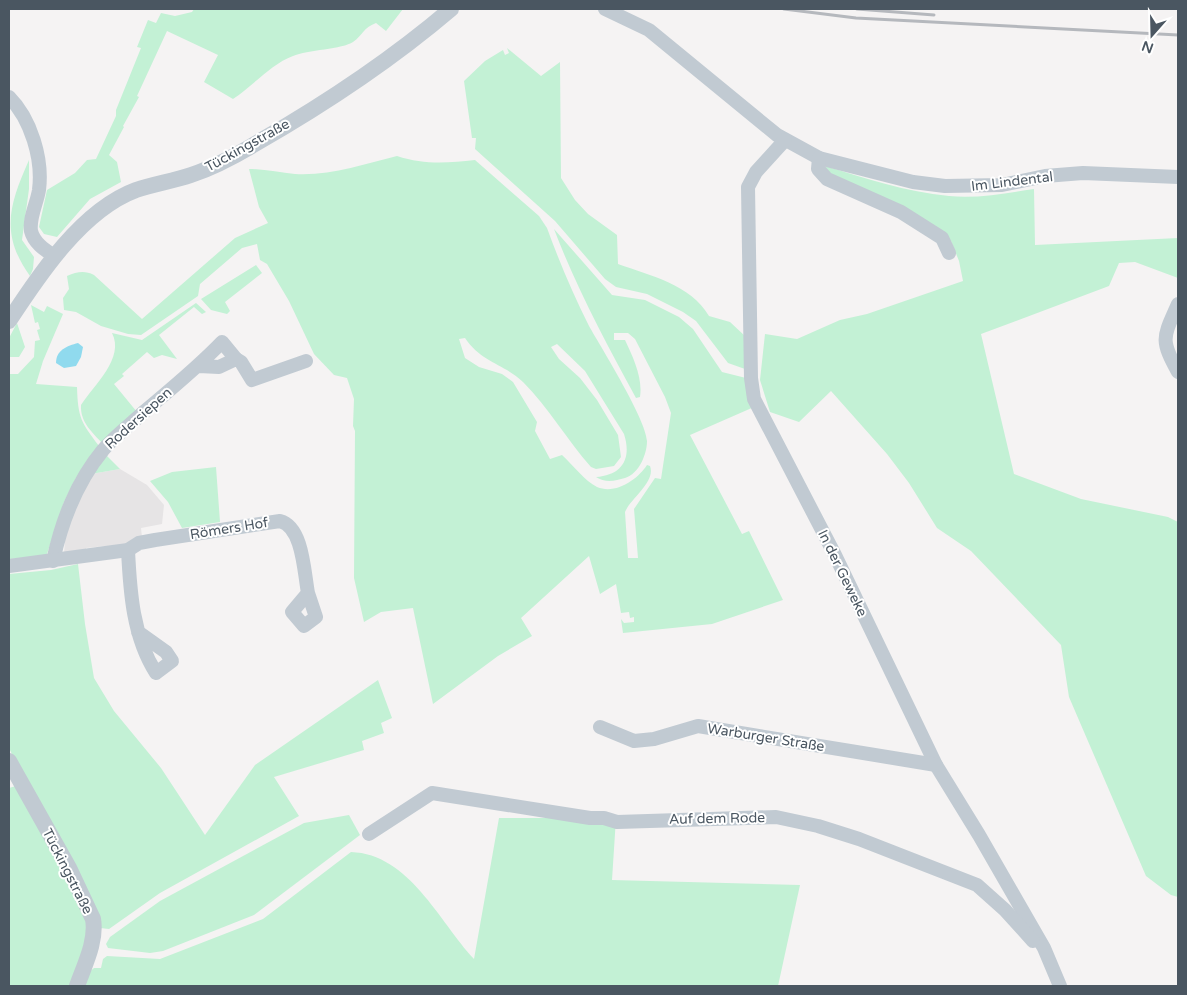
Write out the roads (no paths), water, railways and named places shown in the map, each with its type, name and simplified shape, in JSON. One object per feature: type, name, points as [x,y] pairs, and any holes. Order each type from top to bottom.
[{"type":"street","name":"Tückingstraße","points":[[9,321],[54,256],[71,237],[112,203],[135,190],[192,174],[255,144],[378,67],[451,9]]},
{"type":"street","name":"Im Lindental","points":[[605,9],[649,30],[785,140],[819,158],[913,182],[945,186],[1002,185],[1045,176],[1083,173],[1178,177]]},
{"type":"street","points":[[9,97],[30,130],[38,159],[39,188],[31,232],[38,244],[54,256]]},
{"type":"street","name":"In der Geweke","points":[[785,140],[756,172],[748,186],[751,378],[754,399],[835,555],[936,765],[1044,948],[1060,986]]},
{"type":"street","points":[[819,158],[818,169],[827,179],[901,212],[942,238],[949,254]]},
{"type":"street","points":[[1178,304],[1164,337],[1166,350],[1178,372]]},
{"type":"street","name":"Rodersiepen","points":[[53,561],[63,521],[71,500],[103,449],[199,366],[222,342],[236,359],[241,362],[252,380],[306,361]]},
{"type":"street","points":[[199,366],[219,367],[236,359]]},
{"type":"street","name":"Römers Hof","points":[[9,566],[128,550],[138,543],[280,521],[286,522],[295,531],[308,593]]},
{"type":"street","points":[[128,550],[132,600],[138,632]]},
{"type":"street","name":"Warburger Straße","points":[[600,727],[634,741],[654,739],[698,726],[936,765]]},
{"type":"street","name":"Tückingstraße","points":[[9,761],[69,868],[92,919],[94,927],[90,950],[76,986]]},
{"type":"street","name":"Auf dem Rode","points":[[369,834],[432,793],[590,818],[604,818],[618,822],[776,817],[818,826],[860,839],[977,885],[1005,910],[1034,942],[1044,948]]},
{"type":"water","points":[[78,343],[83,347],[81,357],[76,366],[64,368],[56,363],[60,352],[66,347]]},
{"type":"railway","points":[[784,9],[856,18],[1178,35]]},
{"type":"railway","points":[[857,9],[934,15]]}]
